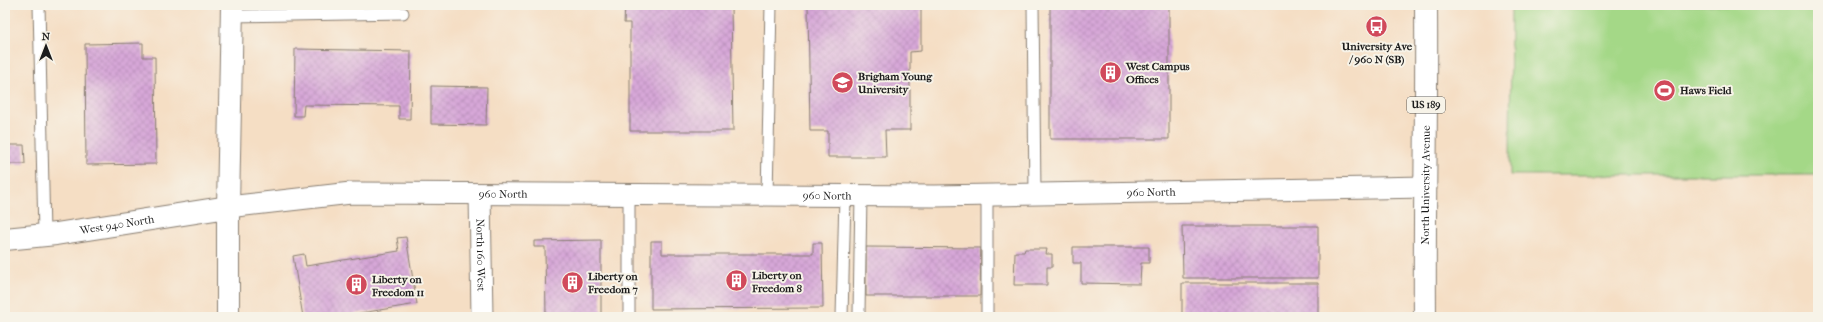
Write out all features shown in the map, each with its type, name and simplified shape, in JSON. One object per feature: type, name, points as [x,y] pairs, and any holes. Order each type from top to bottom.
[{"type":"main road","name":"North University Avenue","points":[[1425,317],[1424,219],[1426,187],[1426,5]]},
{"type":"main road","points":[[228,317],[228,207],[232,10]]},
{"type":"main road","name":"West 940 North","points":[[5,239],[228,207]]},
{"type":"street","name":"960 North","points":[[228,207],[351,193],[853,196],[1426,187]]},
{"type":"street","name":"North 160 West","points":[[480,194],[482,317]]},
{"type":"lane","points":[[39,5],[44,234]]},
{"type":"lane","points":[[767,195],[770,5]]},
{"type":"lane","points":[[1033,5],[1035,194]]},
{"type":"lane","points":[[232,10],[404,13]]},
{"type":"lane","points":[[629,317],[630,195]]},
{"type":"lane","points":[[986,195],[987,313]]},
{"type":"lane","points":[[853,196],[859,313]]},
{"type":"lane","points":[[842,317],[853,196]]},
{"type":"green space","name":"Haws Field","points":[[1511,5],[1818,5],[1818,175],[1510,175]]},
{"type":"building","points":[[625,5],[731,5],[733,131],[630,131],[630,23],[624,23]]},
{"type":"building","points":[[808,5],[921,5],[921,51],[910,52],[910,130],[885,130],[886,157],[828,157],[828,131],[810,131]]},
{"type":"building","name":"West Campus Offices","points":[[1050,5],[1169,5],[1169,139],[1050,139]]},
{"type":"building","points":[[143,43],[143,57],[155,57],[156,164],[86,165],[85,44]]},
{"type":"building","points":[[295,49],[411,51],[410,119],[399,119],[399,106],[304,105],[303,116],[294,116]]},
{"type":"building","points":[[431,86],[487,87],[486,125],[431,124]]},
{"type":"building","points":[[5,145],[24,145],[25,164],[5,164]]},
{"type":"building","points":[[1182,226],[1318,226],[1318,278],[1183,278]]},
{"type":"building","name":"Liberty on Freedom 11","points":[[406,237],[417,304],[336,317],[303,317],[293,256],[304,254],[306,266],[399,251],[397,238]]},
{"type":"building","name":"Liberty on Freedom 7","points":[[601,240],[601,317],[546,317],[545,247],[534,247],[534,241]]},
{"type":"building","name":"Liberty on Freedom 8","points":[[651,241],[662,241],[662,254],[813,254],[813,243],[822,243],[823,308],[651,309]]},
{"type":"building","points":[[866,247],[981,248],[980,296],[866,296]]},
{"type":"building","points":[[1073,247],[1149,247],[1149,263],[1141,263],[1140,284],[1081,283],[1081,263],[1073,263]]},
{"type":"building","points":[[1025,249],[1047,249],[1046,254],[1052,254],[1052,267],[1047,267],[1047,285],[1014,285],[1015,252],[1024,252]]},
{"type":"building","points":[[1182,283],[1318,283],[1318,317],[1182,317]]},
{"type":"place","name":"University Ave / 960 N (SB)","points":[[1377,26]]},
{"type":"place","name":"West Campus Offices","points":[[1110,72]]},
{"type":"place","name":"Brigham Young University","points":[[842,82]]},
{"type":"place","name":"Haws Field","points":[[1664,90]]},
{"type":"place","name":"Liberty on Freedom 8","points":[[737,281]]},
{"type":"place","name":"Liberty on Freedom 7","points":[[573,282]]},
{"type":"place","name":"Liberty on Freedom 11","points":[[356,285]]}]
